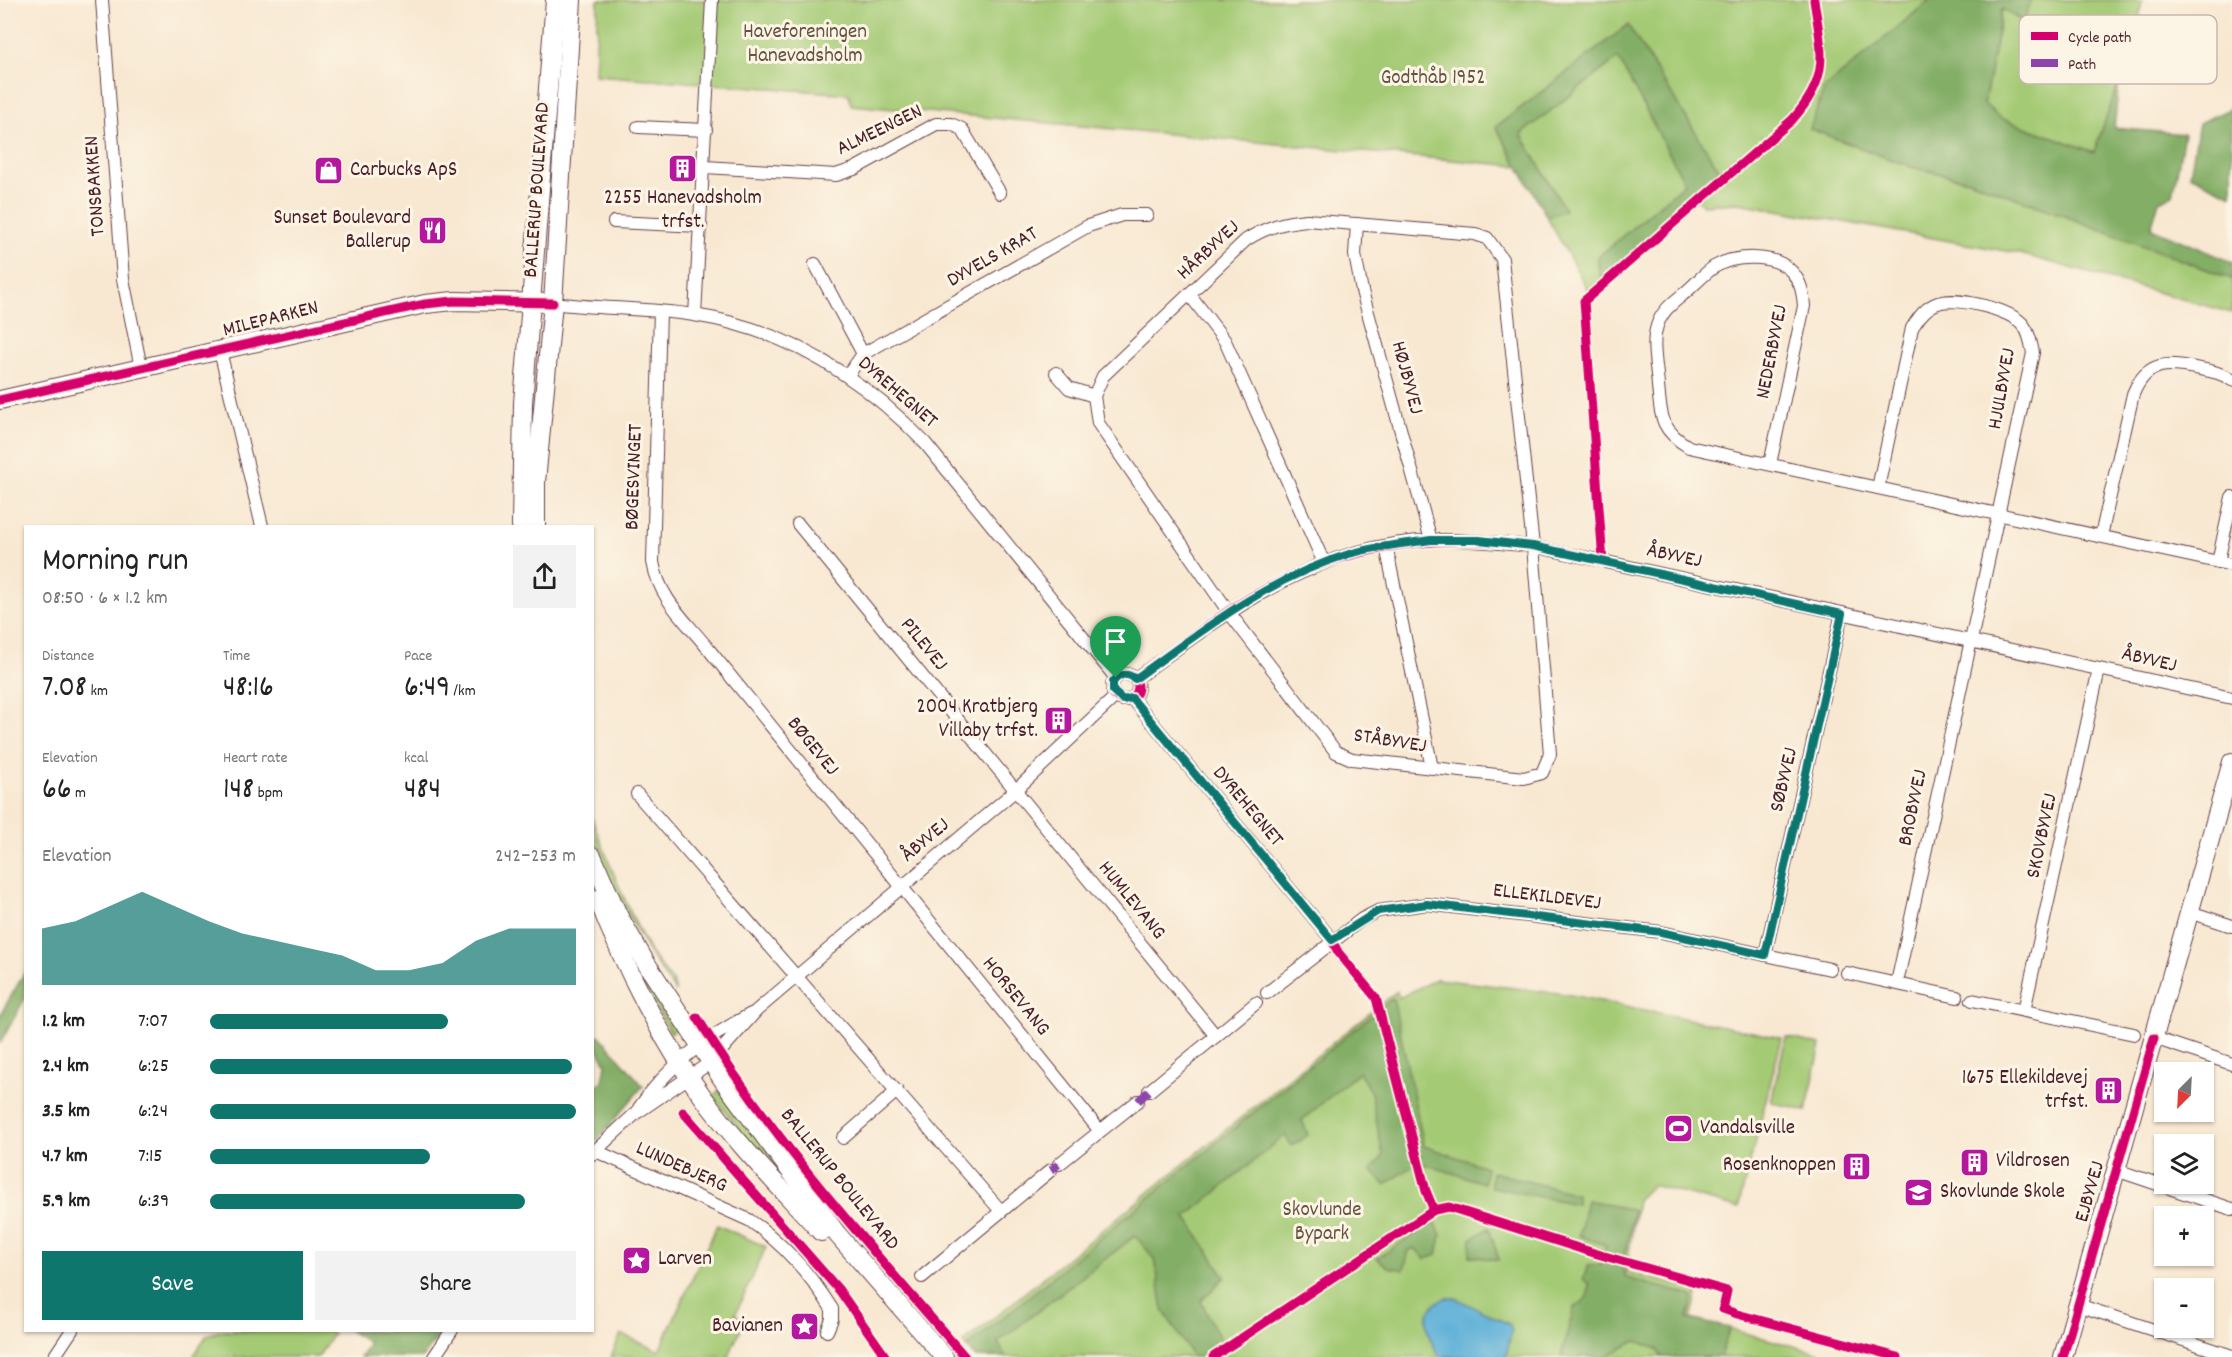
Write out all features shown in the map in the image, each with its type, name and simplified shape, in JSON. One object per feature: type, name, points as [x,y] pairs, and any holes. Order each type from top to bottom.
[{"type":"street","name":"TONSBAKKEN","points":[[102,0],[123,279],[141,368]]},
{"type":"street","name":"BALLERUP BOULEVARD","points":[[521,525],[523,404],[555,0]]},
{"type":"street","name":"BALLERUP BOULEVARD","points":[[536,525],[536,482],[553,303],[572,0]]},
{"type":"street","points":[[695,315],[705,167],[712,0]]},
{"type":"street","name":"ALMEENGEN","points":[[705,167],[836,175],[854,169],[936,124],[951,124],[962,129],[1000,193]]},
{"type":"street","points":[[638,127],[706,130]]},
{"type":"street","name":"DYVELS KRAT","points":[[848,375],[864,354],[1088,226],[1122,215],[1147,215]]},
{"type":"street","name":"HÅRBYVEJ","points":[[1094,396],[1103,376],[1246,240],[1262,229],[1283,222],[1307,220],[1475,234],[1487,238],[1495,246],[1502,259],[1533,546]]},
{"type":"street","points":[[614,222],[701,226]]},
{"type":"street","name":"HØJBYVEJ","points":[[1357,224],[1355,255],[1362,291],[1431,540]]},
{"type":"street","name":"NEDERBYVEJ","points":[[1770,464],[1804,306],[1802,288],[1791,271],[1777,263],[1747,258],[1714,267],[1664,310],[1654,338],[1661,416],[1667,430],[1689,447],[2232,565]]},
{"type":"street","points":[[815,264],[864,354]]},
{"type":"street","points":[[1190,295],[1225,341],[1324,563]]},
{"type":"street","name":"MILEPARKEN","points":[[0,400],[425,304],[454,301],[553,303]]},
{"type":"street","name":"HJULBYVEJ","points":[[1878,488],[1912,328],[1918,318],[1939,302],[1953,301],[2004,311],[2024,326],[2033,353],[1970,641]]},
{"type":"street","name":"DYREHEGNET","points":[[553,303],[695,315],[759,331],[800,348],[848,375],[902,418],[926,442],[1116,678]]},
{"type":"street","name":"BØGESVINGET","points":[[660,311],[652,562],[655,578],[674,612],[693,630]]},
{"type":"street","points":[[220,351],[262,525]]},
{"type":"street","points":[[2101,536],[2133,394],[2143,375],[2160,365],[2176,364],[2214,372],[2232,380]]},
{"type":"street","points":[[1056,373],[1069,388],[1094,396]]},
{"type":"street","name":"STÅBYVEJ","points":[[1094,396],[1098,423],[1228,611],[1336,752],[1352,759],[1524,778],[1542,773],[1550,754],[1533,546]]},
{"type":"street","points":[[2218,562],[2232,497]]},
{"type":"street","name":"PILEVEJ","points":[[798,524],[1016,790]]},
{"type":"street","name":"ÅBYVEJ","points":[[1135,679],[1228,611],[1286,578],[1324,563],[1386,546],[1431,540],[1479,540],[1533,546],[2232,698]]},
{"type":"street","points":[[1386,546],[1432,768]]},
{"type":"street","name":"SØBYVEJ","points":[[1765,955],[1842,614]]},
{"type":"street","name":"BØGEVEJ","points":[[693,630],[900,888]]},
{"type":"street","name":"BROBYVEJ","points":[[1897,983],[1970,641]]},
{"type":"street","name":"SKOVBYVEJ","points":[[2024,1011],[2099,669]]},
{"type":"street","points":[[1124,674],[1135,679],[1138,689],[1132,698],[1123,700],[1116,696],[1112,687],[1116,678],[1124,674]]},
{"type":"street","name":"ÅBYVEJ","points":[[711,1062],[756,1011],[1016,790],[1116,696]]},
{"type":"street","name":"DYREHEGNET","points":[[1132,698],[1332,940]]},
{"type":"street","name":"EJBYVEJ","points":[[2063,1357],[2231,770]]},
{"type":"street","name":"HUMLEVANG","points":[[1016,790],[1216,1036]]},
{"type":"street","points":[[637,794],[1001,1211]]},
{"type":"street","name":"BALLERUP BOULEVARD","points":[[594,861],[618,915],[711,1062],[823,1216],[944,1357]]},
{"type":"street","name":"HORSEVANG","points":[[900,888],[1100,1131]]},
{"type":"street","name":"BALLERUP BOULEVARD","points":[[594,890],[631,974],[690,1077],[755,1160],[932,1357]]},
{"type":"street","name":"ELLEKILDEVEJ","points":[[1267,993],[1332,940],[1378,911],[1427,904],[1661,932],[1830,969]]},
{"type":"street","points":[[2190,912],[2232,926]]},
{"type":"street","points":[[1847,973],[1957,997]]},
{"type":"street","points":[[1972,1000],[2134,1034]]},
{"type":"street","points":[[1149,1091],[1256,1003]]},
{"type":"street","name":"ÅBYVEJ","points":[[699,1044],[756,1011]]},
{"type":"street","points":[[2154,1038],[2232,1064]]},
{"type":"street","name":"LUNDEBJERG","points":[[635,1114],[652,1089],[699,1044]]},
{"type":"street","name":"LUNDEBJERG","points":[[711,1062],[635,1114],[594,1153],[749,1220],[770,1235],[794,1259],[832,1309],[832,1319],[827,1331]]},
{"type":"street","points":[[843,1138],[897,1091]]},
{"type":"street","points":[[922,1277],[1138,1101]]},
{"type":"street","points":[[2116,1170],[2232,1209]]},
{"type":"street","points":[[2078,1305],[2232,1356]]},
{"type":"street","points":[[54,1357],[71,1332]]},
{"type":"street","points":[[434,1357],[451,1332]]},
{"type":"green space","points":[[598,0],[1930,0],[1824,89],[1911,167],[1969,180],[2232,279],[2232,313],[2017,253],[1738,203],[1703,205],[1697,199],[1723,176],[1628,26],[1496,127],[1518,166],[851,105],[849,94],[595,75]]},
{"type":"green space","points":[[1930,0],[2031,0],[2026,15],[2019,15],[2019,19],[2002,9],[1984,104],[2000,118],[2094,152],[2119,84],[2114,128],[2184,134],[2173,195],[2159,201],[2151,228],[2232,262],[2232,279],[1969,180],[1911,167],[1810,129],[1824,89]]},
{"type":"green space","points":[[2031,0],[2142,0],[2140,15],[2026,15]]},
{"type":"green space","points":[[2002,9],[2019,20],[2019,84],[2120,84],[2094,152],[2000,118],[1984,104]]},
{"type":"green space","points":[[1628,25],[1723,176],[1601,280],[1597,258],[1685,183],[1618,58],[1521,134],[1565,210],[1547,217],[1496,127]]},
{"type":"green space","points":[[1618,57],[1685,183],[1597,258],[1601,280],[1589,292],[1547,217],[1565,210],[1521,134]]},
{"type":"green space","points":[[2232,108],[2232,195],[2190,175],[2199,123]]},
{"type":"green space","points":[[594,823],[634,921],[651,954],[675,987],[675,991],[651,955],[624,907],[602,858],[595,836]]},
{"type":"green space","points":[[607,900],[635,958],[677,1028],[671,1033],[640,981]]},
{"type":"green space","points":[[24,974],[24,1000],[0,1044],[0,1015]]},
{"type":"green space","name":"Skovlunde Bypark","points":[[1436,979],[1566,994],[1782,1038],[1738,1208],[1652,1185],[1637,1200],[1626,1272],[1698,1291],[1691,1319],[1820,1353],[1819,1357],[975,1357],[963,1343],[1397,991],[1399,998]]},
{"type":"green space","points":[[1393,998],[1424,1146],[1486,1167],[1484,1183],[1424,1164],[1413,1166],[1385,1185],[1371,1170],[1383,1156],[1371,1093],[1359,1072],[1302,1120],[1308,1135],[1292,1146],[1285,1135],[1186,1217],[1225,1277],[1201,1301],[1221,1341],[1200,1357],[1193,1357],[1163,1310],[1155,1259],[1135,1236],[998,1342],[1006,1357],[976,1357],[967,1347]]},
{"type":"green space","points":[[594,1034],[600,1036],[643,1086],[594,1144],[594,1087],[603,1081],[606,1064],[594,1046]]},
{"type":"green space","points":[[1786,1037],[1821,1045],[1806,1111],[1771,1102]]},
{"type":"green space","points":[[720,1090],[835,1237],[754,1148],[713,1096]]},
{"type":"green space","points":[[788,1153],[962,1357],[958,1357],[834,1215]]},
{"type":"green space","points":[[1492,1172],[1577,1194],[1577,1204],[1491,1187]]},
{"type":"green space","points":[[1587,1200],[1634,1210],[1622,1267],[1626,1278],[1693,1296],[1688,1319],[1730,1328],[1720,1357],[1662,1357],[1657,1349],[1636,1341],[1605,1357],[1561,1357],[1574,1307],[1584,1301],[1588,1292],[1589,1284],[1583,1279],[1588,1266],[1601,1264],[1606,1245],[1579,1236]]},
{"type":"green space","points":[[1435,1221],[1441,1235],[1437,1255],[1425,1259],[1415,1248],[1409,1250],[1404,1270],[1388,1267],[1377,1258]]},
{"type":"green space","points":[[717,1225],[766,1247],[735,1315],[745,1320],[728,1357],[611,1357],[621,1334],[659,1351]]},
{"type":"green space","points":[[1489,1228],[1499,1260],[1470,1256],[1471,1239]]},
{"type":"green space","points":[[217,1332],[330,1332],[333,1334],[318,1357],[193,1357],[207,1335]]},
{"type":"green space","points":[[352,1332],[440,1332],[423,1357],[360,1357],[369,1343]]},
{"type":"water","points":[[1446,1298],[1455,1298],[1509,1324],[1512,1330],[1506,1357],[1440,1356],[1431,1340],[1427,1324],[1431,1309]]},
{"type":"marked path","points":[[1138,1101],[1149,1091]]},
{"type":"marked path","points":[[1051,1170],[1059,1164]]},
{"type":"cycle path","points":[[1135,679],[1215,620],[1262,591],[1298,573],[1373,550],[1451,541],[1491,542],[1541,547],[1603,562],[1584,301],[1792,120],[1804,105],[1813,91],[1821,64],[1814,0]]},
{"type":"cycle path","points":[[0,400],[425,304],[454,301],[553,303]]},
{"type":"cycle path","points":[[1125,674],[1134,678],[1138,687],[1134,696],[1125,700],[1116,696],[1112,687],[1116,678],[1125,674]]},
{"type":"cycle path","points":[[1132,698],[1332,940],[1338,952],[1376,998],[1426,1191],[1434,1210]]},
{"type":"cycle path","points":[[697,1017],[757,1107],[790,1150],[965,1357]]},
{"type":"cycle path","points":[[2063,1357],[2154,1038]]},
{"type":"cycle path","points":[[683,1112],[839,1290],[886,1357]]},
{"type":"cycle path","points":[[1213,1357],[1434,1210],[1449,1207],[1594,1253],[1727,1291],[1723,1309],[1737,1314],[1898,1357]]},
{"type":"place","name":"2255 Hanevadsholm trfst.","points":[[683,168]]},
{"type":"place","name":"Carbucks ApS","points":[[329,171]]},
{"type":"place","name":"Sunset Boulevard Ballerup","points":[[432,231]]},
{"type":"place","name":"2004 Kratbjerg Villaby trfst.","points":[[1059,720]]},
{"type":"place","name":"1675 Ellekildevej trfst.","points":[[2109,1091]]},
{"type":"place","name":"Vandalsville","points":[[1679,1129]]},
{"type":"place","name":"Vildrosen","points":[[1975,1162]]},
{"type":"place","name":"Rosenknoppen","points":[[1857,1166]]},
{"type":"place","name":"Skovlunde Skole","points":[[1919,1193]]},
{"type":"place","name":"Larven","points":[[637,1260]]},
{"type":"place","name":"Bavianen","points":[[804,1327]]},
{"type":"route","points":[[1431,540],[1479,540],[1533,546],[1842,614],[1765,955],[1661,932],[1427,904],[1378,911],[1332,940],[1132,698],[1123,700],[1116,696],[1112,687],[1116,678],[1127,674],[1135,679],[1228,611],[1286,578],[1351,554],[1386,546],[1431,540]]},
{"type":"park label","name":"Haveforeningen Hanevadsholm","points":[[805,45]]},
{"type":"park label","name":"Godthåb 1952","points":[[1433,79]]}]
